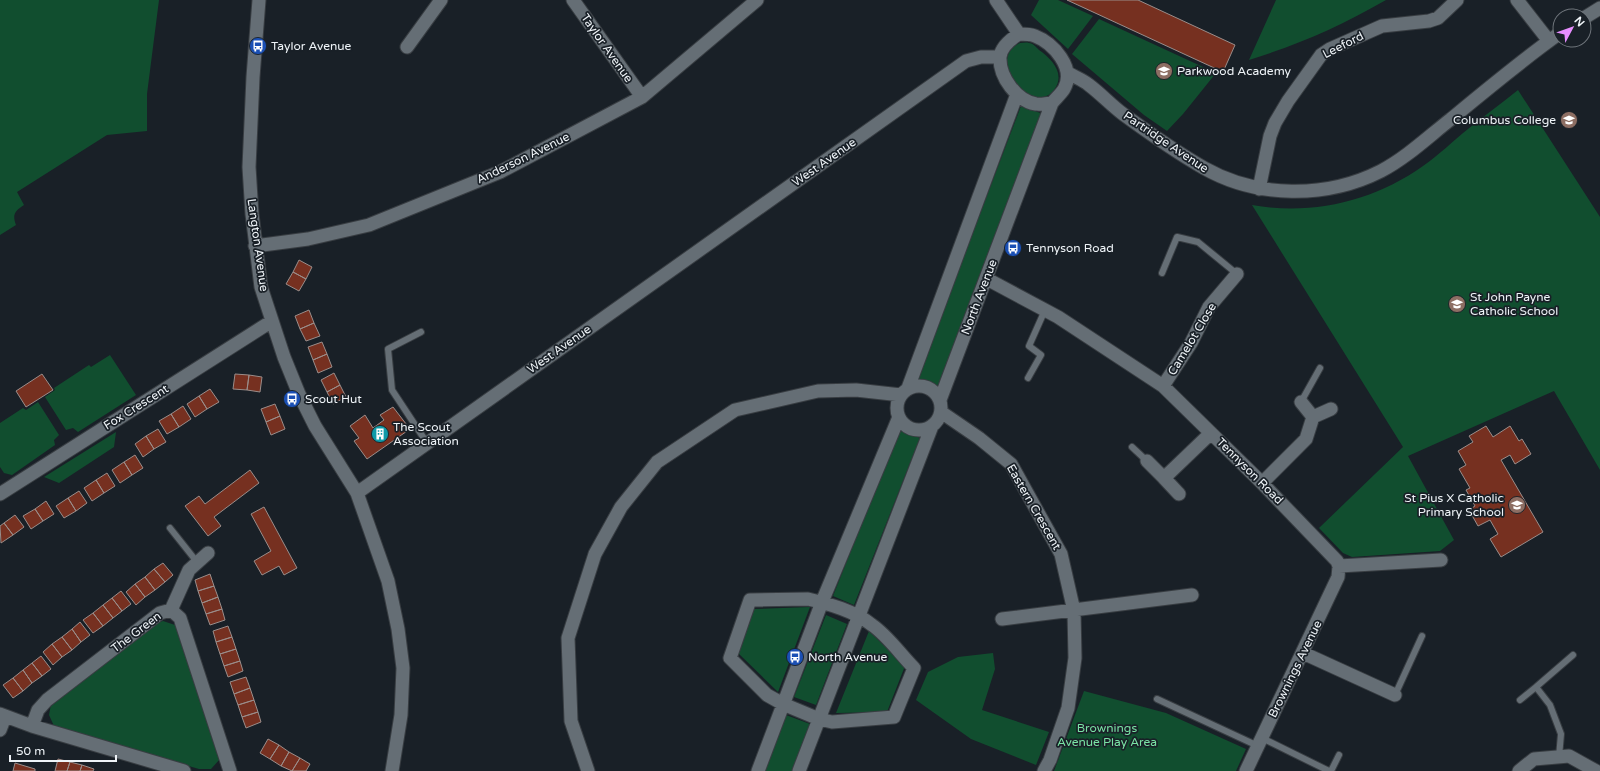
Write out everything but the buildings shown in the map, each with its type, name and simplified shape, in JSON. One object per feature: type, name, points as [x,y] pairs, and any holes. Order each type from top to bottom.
[{"type":"street","name":"Langton Avenue","points":[[259,0],[252,77],[249,167],[255,246],[262,287],[272,321],[299,394],[315,426],[357,492]]},
{"type":"street","points":[[407,47],[441,0]]},
{"type":"street","name":"Taylor Avenue","points":[[573,0],[642,97]]},
{"type":"street","name":"Anderson Avenue","points":[[255,246],[308,239],[369,225],[500,172],[642,97],[757,0]]},
{"type":"street","points":[[996,0],[1019,34]]},
{"type":"street","name":"Leeford","points":[[1259,189],[1270,136],[1275,123],[1288,101],[1321,54],[1382,26],[1430,21],[1438,18],[1457,0]]},
{"type":"street","points":[[1517,0],[1549,41]]},
{"type":"street","points":[[1019,34],[1034,35],[1049,44],[1062,59],[1068,73],[1064,89],[1052,103],[1035,104],[1017,94],[1004,78],[1000,57],[1007,43],[1019,34]]},
{"type":"street","name":"Partridge Avenue","points":[[1068,73],[1088,84],[1150,134],[1204,169],[1259,189],[1296,191],[1330,189],[1356,182],[1381,171],[1402,159],[1552,39]]},
{"type":"street","name":"West Avenue","points":[[357,492],[966,62],[981,56],[1000,57]]},
{"type":"street","points":[[758,771],[822,602],[898,417],[897,404],[904,392],[1017,94]]},
{"type":"street","name":"North Avenue","points":[[799,771],[940,406],[1052,103]]},
{"type":"street","name":"Camelot Close","points":[[1163,386],[1191,343],[1209,307],[1237,274]]},
{"type":"street","name":"Tennyson Road","points":[[986,279],[1045,310],[1163,386],[1262,482],[1333,557],[1338,566]]},
{"type":"street","name":"Fox Crescent","points":[[0,494],[272,321]]},
{"type":"street","points":[[588,771],[571,721],[568,638],[595,554],[621,507],[657,462],[735,410],[818,391],[856,390],[904,392],[914,386],[927,387],[936,394],[940,406]]},
{"type":"street","points":[[1301,402],[1313,417]]},
{"type":"street","name":"Eastern Crescent","points":[[940,406],[1011,464],[1061,554],[1074,610],[1075,658],[1068,708],[1050,760],[1044,771]]},
{"type":"street","points":[[1262,482],[1306,439],[1313,417],[1332,409]]},
{"type":"street","points":[[898,417],[911,429],[919,430],[932,426]]},
{"type":"street","points":[[1164,478],[1211,433]]},
{"type":"street","points":[[1147,462],[1179,494]]},
{"type":"street","points":[[357,492],[382,561],[398,629],[403,668],[402,708],[392,771]]},
{"type":"street","points":[[171,610],[183,580],[197,562],[208,553]]},
{"type":"street","points":[[1338,566],[1441,560]]},
{"type":"street","name":"Brownings Avenue","points":[[1246,771],[1338,577],[1338,566]]},
{"type":"street","points":[[1002,619],[1192,595]]},
{"type":"street","points":[[750,600],[808,600],[822,602],[858,616],[873,625],[914,668],[894,718],[832,722],[819,719],[783,704],[767,695],[730,658],[750,600]]},
{"type":"street","name":"The Green","points":[[32,726],[38,710],[47,700],[160,613],[171,610],[180,618],[230,771]]},
{"type":"street","points":[[1303,653],[1395,695]]},
{"type":"street","points":[[0,730],[3,716],[184,771]]},
{"type":"street","points":[[1519,771],[1534,760],[1569,756],[1596,771]]},
{"type":"lane","points":[[1162,273],[1177,237],[1198,242],[1237,274]]},
{"type":"lane","points":[[1028,378],[1041,355],[1029,346],[1045,310]]},
{"type":"lane","points":[[421,332],[388,349],[392,390],[427,443]]},
{"type":"lane","points":[[1301,402],[1320,368]]},
{"type":"lane","points":[[1132,446],[1147,462]]},
{"type":"lane","points":[[170,528],[197,562]]},
{"type":"lane","points":[[1395,695],[1422,636]]},
{"type":"lane","points":[[1520,700],[1573,655]]},
{"type":"lane","points":[[1536,686],[1550,705],[1561,734],[1559,757]]},
{"type":"lane","points":[[1157,699],[1330,771],[1339,755]]},
{"type":"green space","points":[[0,0],[159,0],[147,94],[147,131],[107,135],[17,192],[24,205],[18,209],[14,215],[16,225],[0,235]]},
{"type":"green space","points":[[1039,0],[1058,0],[1093,16],[1068,49],[1031,15]]},
{"type":"green space","points":[[1276,0],[1386,0],[1352,19],[1319,34],[1285,48],[1249,60]]},
{"type":"green space","points":[[1099,19],[1216,73],[1183,114],[1167,131],[1144,115],[1072,54]]},
{"type":"green space","points":[[1020,43],[1033,44],[1053,62],[1056,67],[1059,78],[1057,84],[1054,90],[1045,96],[1035,97],[1025,92],[1009,73],[1007,62],[1010,51]]},
{"type":"green space","name":"St John Payne Catholic School","points":[[1518,90],[1600,217],[1600,470],[1554,391],[1408,456],[1454,540],[1440,551],[1352,557],[1343,553],[1319,528],[1403,447],[1252,205],[1275,208],[1320,207],[1363,197],[1384,188],[1404,178],[1429,162]]},
{"type":"green space","points":[[1021,106],[1043,114],[939,387],[917,379]]},
{"type":"green space","points":[[110,355],[136,395],[78,432],[73,428],[66,430],[45,397],[55,390],[54,388],[89,365],[91,367]]},
{"type":"green space","points":[[38,402],[59,435],[54,440],[55,445],[12,475],[4,473],[0,467],[0,423],[23,408],[26,410]]},
{"type":"green space","points":[[899,429],[920,438],[854,605],[833,596]]},
{"type":"green space","points":[[116,432],[114,447],[59,483],[44,477]]},
{"type":"green space","points":[[810,607],[778,692],[737,652],[754,609]]},
{"type":"green space","points":[[826,615],[847,624],[816,705],[794,697]]},
{"type":"green space","points":[[163,621],[175,625],[179,631],[220,759],[211,769],[199,769],[61,729],[54,726],[49,715],[51,704],[157,623]]},
{"type":"green space","points":[[869,631],[905,666],[887,712],[836,713]]},
{"type":"green space","points":[[993,653],[995,669],[982,710],[1049,732],[1036,765],[971,739],[916,700],[928,672],[958,657]]},
{"type":"green space","name":"Brownings Avenue Play Area","points":[[1084,691],[1166,713],[1246,749],[1236,771],[1054,771]]},
{"type":"green space","points":[[786,715],[810,724],[792,771],[765,771]]},
{"type":"place","name":"Taylor Avenue","points":[[258,46]]},
{"type":"place","name":"Parkwood Academy","points":[[1164,71]]},
{"type":"place","name":"Columbus College","points":[[1569,120]]},
{"type":"place","name":"Tennyson Road","points":[[1013,248]]},
{"type":"place","name":"St John Payne Catholic School","points":[[1457,304]]},
{"type":"place","name":"Scout Hut","points":[[292,399]]},
{"type":"place","name":"The Scout Association","points":[[380,434]]},
{"type":"place","name":"St Pius X Catholic Primary School","points":[[1517,505]]},
{"type":"place","name":"North Avenue","points":[[795,657]]}]
